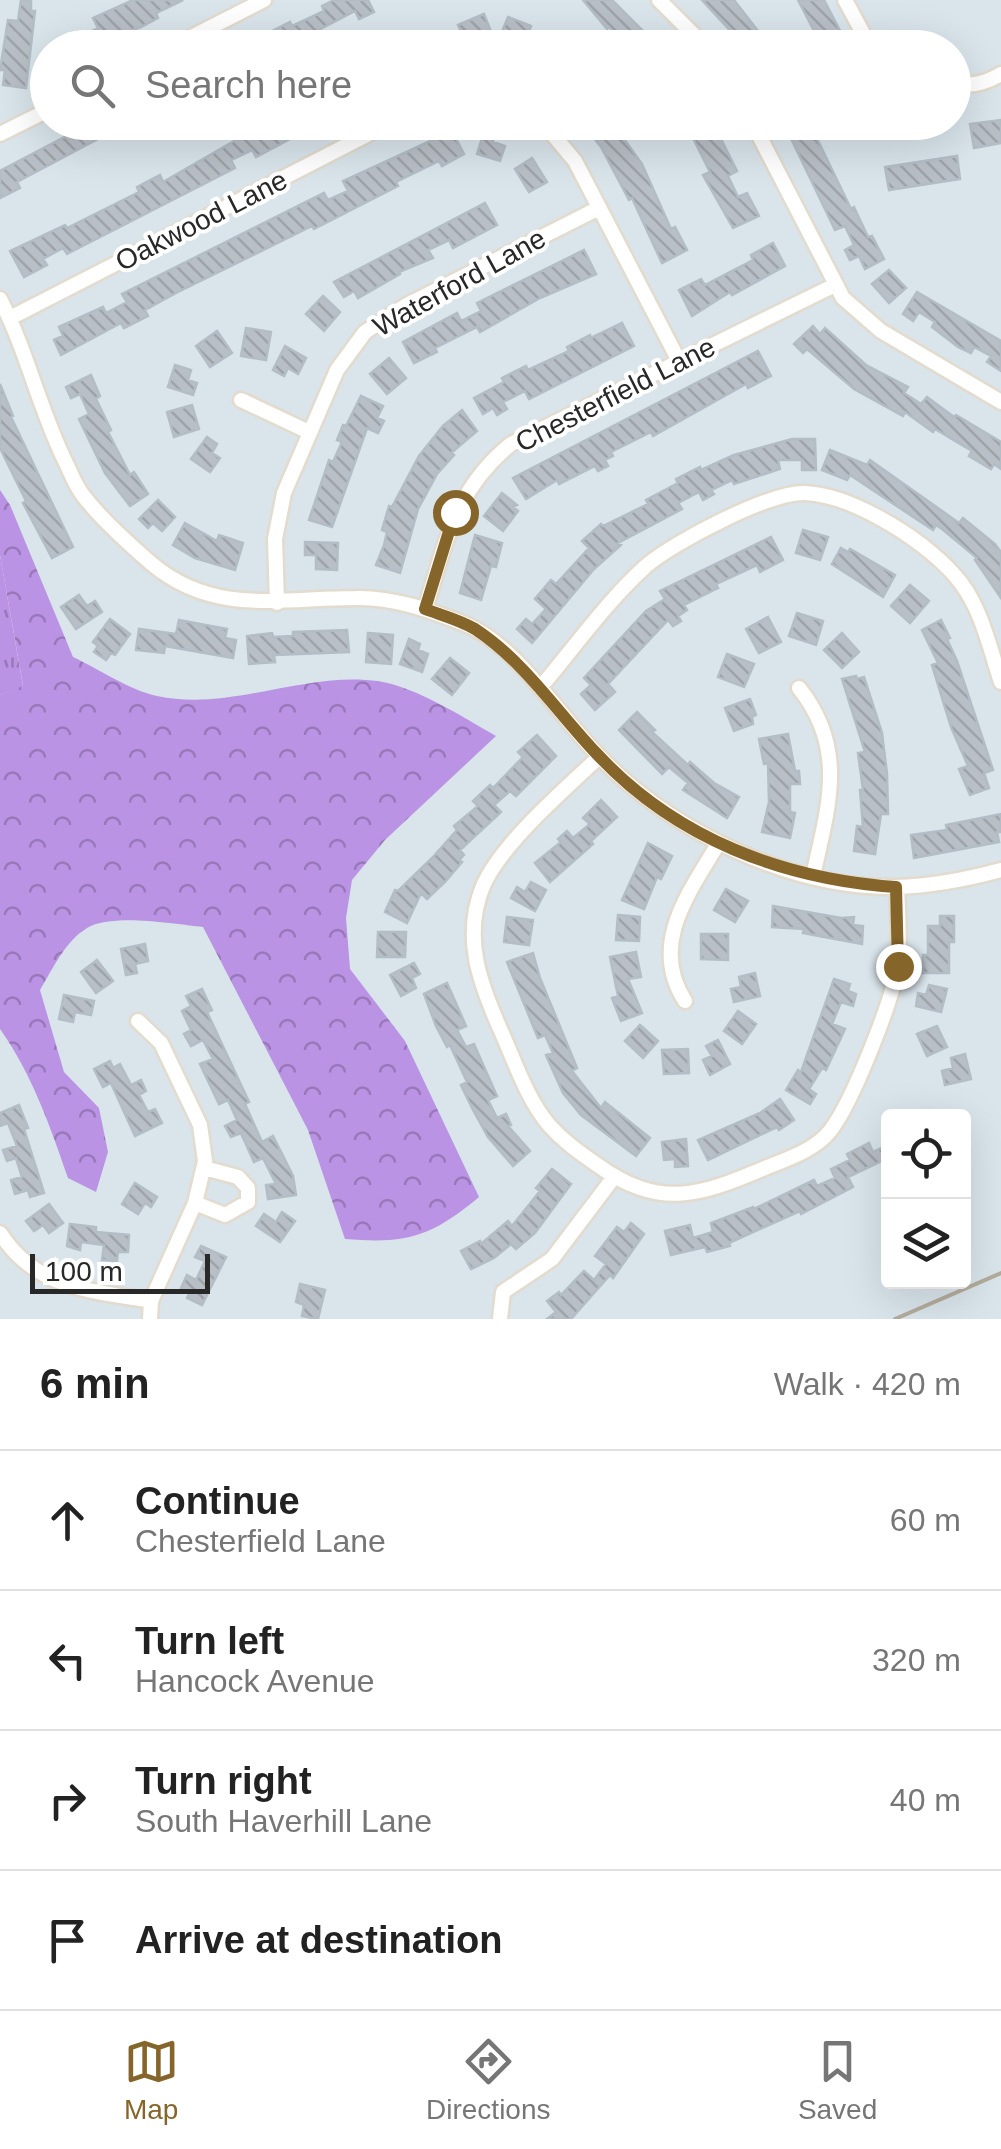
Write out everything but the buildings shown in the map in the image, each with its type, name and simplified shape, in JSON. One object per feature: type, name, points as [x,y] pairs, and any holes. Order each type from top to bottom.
[{"type":"street","points":[[205,30],[264,0]]},
{"type":"street","points":[[659,0],[689,30]]},
{"type":"street","points":[[845,0],[861,30]]},
{"type":"street","points":[[971,85],[1001,74]]},
{"type":"street","points":[[0,134],[30,119]]},
{"type":"street","name":"Oakwood Lane","points":[[10,318],[357,140]]},
{"type":"street","points":[[555,140],[575,161],[678,361]]},
{"type":"street","points":[[761,140],[844,298],[881,331],[1001,402]]},
{"type":"street","name":"Waterford Lane","points":[[277,603],[278,518],[309,432],[346,356],[378,321],[599,208]]},
{"type":"street","name":"Chesterfield Lane","points":[[425,609],[455,512],[487,464],[529,433],[836,284]]},
{"type":"street","points":[[0,299],[56,442],[81,494],[154,566],[201,592],[250,602],[389,600],[471,626],[500,647],[599,756],[656,806],[718,844],[767,864],[813,876],[896,887],[1001,870]]},
{"type":"street","points":[[240,400],[309,432]]},
{"type":"street","points":[[540,688],[647,566],[684,541],[769,499],[803,493],[830,497],[874,516],[948,567],[975,605],[1001,682]]},
{"type":"street","points":[[800,688],[817,710],[830,750],[830,798],[813,876]]},
{"type":"street","points":[[599,756],[499,859],[482,887],[473,947],[492,1009],[539,1112],[568,1144],[630,1186],[688,1196],[716,1189],[812,1147],[828,1133],[845,1108],[892,990],[898,950],[896,887]]},
{"type":"street","points":[[686,1002],[673,983],[669,958],[675,922],[718,844]]},
{"type":"street","points":[[138,1021],[161,1043],[200,1125],[204,1168],[195,1202],[152,1301],[150,1319]]},
{"type":"street","points":[[195,1202],[225,1215],[248,1202],[248,1188],[238,1177],[204,1168]]},
{"type":"street","points":[[500,1319],[503,1292],[552,1258],[614,1177]]},
{"type":"street","points":[[0,1233],[15,1256],[41,1275],[72,1287],[152,1301]]},
{"type":"green space","points":[[0,490],[10,505],[73,657],[125,684],[157,696],[184,700],[239,696],[323,681],[378,681],[423,696],[496,736],[385,840],[352,880],[346,918],[350,969],[405,1041],[479,1197],[447,1221],[402,1238],[345,1239],[308,1130],[203,927],[127,920],[87,928],[66,948],[40,990],[64,1072],[99,1108],[108,1152],[96,1192],[68,1178],[31,1082],[0,1029],[0,695],[23,685],[0,555]]},
{"type":"green space","points":[[0,555],[23,686],[0,695]]},
{"type":"railway","points":[[895,1319],[1001,1273]]},
{"type":"route","points":[[455,512],[425,609],[471,626],[500,647],[629,784],[656,806],[718,844],[767,864],[813,876],[896,887],[898,966]]}]
